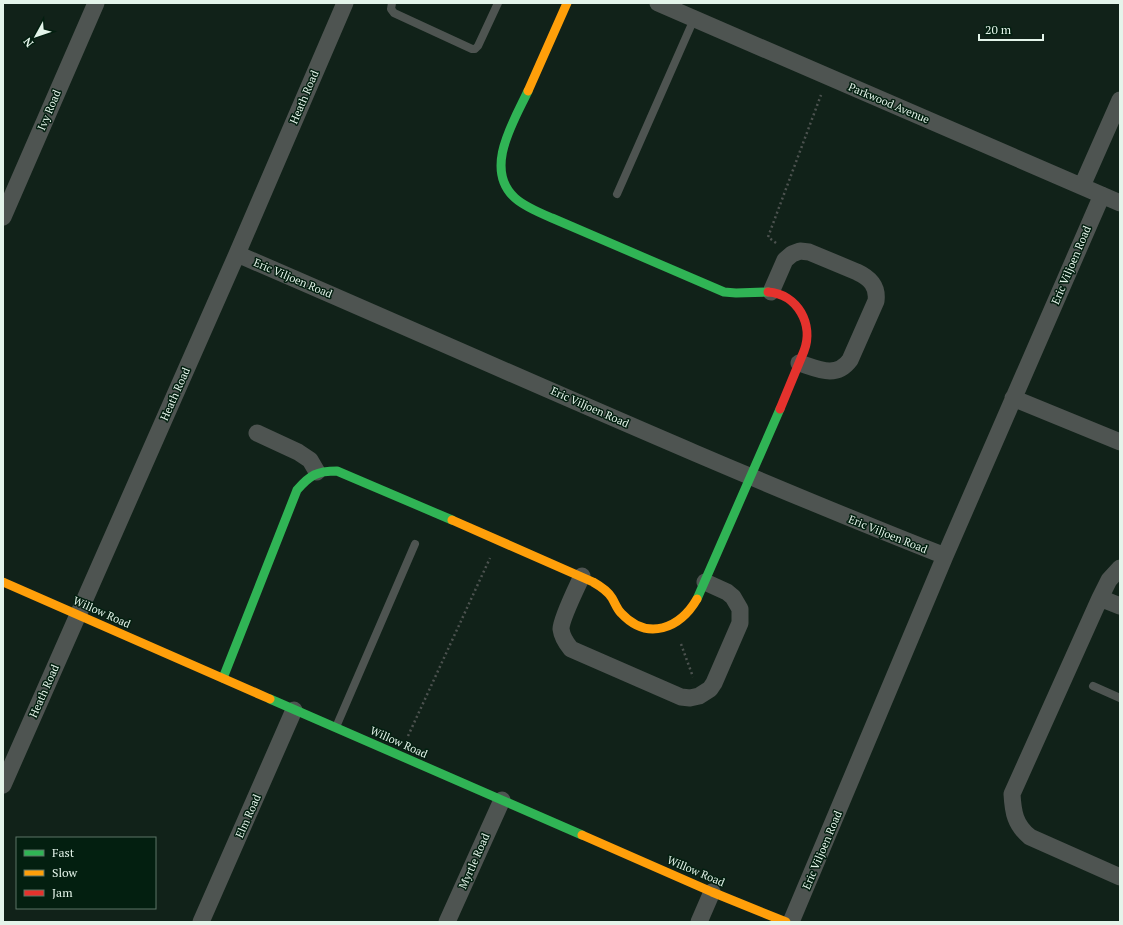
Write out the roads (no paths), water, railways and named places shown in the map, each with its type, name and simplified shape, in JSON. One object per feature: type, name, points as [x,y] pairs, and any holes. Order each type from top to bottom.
[{"type":"street","name":"Ivy Road","points":[[3,217],[96,3]]},
{"type":"street","name":"Heath Road","points":[[3,785],[77,614],[237,254],[345,3]]},
{"type":"street","points":[[223,678],[297,490],[317,472],[324,470],[337,471],[582,576],[598,584],[609,594],[621,614],[645,628],[660,629],[675,624],[684,617],[694,604],[705,582],[799,363],[807,343],[807,329],[802,313],[793,300],[771,292],[738,294],[724,292],[520,203],[510,194],[501,177],[500,158],[505,142],[567,3]]},
{"type":"street","name":"Parkwood Avenue","points":[[658,3],[1120,203]]},
{"type":"street","points":[[1082,186],[1120,100]]},
{"type":"street","name":"Eric Viljoen Road","points":[[791,922],[945,556],[1102,194]]},
{"type":"street","points":[[771,292],[785,260],[792,254],[800,251],[809,252],[857,272],[865,276],[874,284],[877,295],[876,301],[846,366],[839,370],[829,372],[799,363]]},
{"type":"street","name":"Eric Viljoen Road","points":[[237,254],[750,477],[945,556]]},
{"type":"street","points":[[1013,398],[1119,438]]},
{"type":"street","points":[[257,433],[298,452],[310,460],[317,472]]},
{"type":"street","points":[[1120,568],[1109,580],[1100,598],[1012,794],[1012,805],[1019,826],[1030,837],[1120,876]]},
{"type":"street","points":[[582,576],[562,623],[562,635],[571,649],[681,697],[690,698],[705,693],[714,683],[740,623],[740,609],[733,597],[727,592],[705,582]]},
{"type":"street","name":"Willow Road","points":[[3,582],[712,892],[786,922]]},
{"type":"street","points":[[1100,598],[1120,606]]},
{"type":"street","name":"Elm Road","points":[[202,922],[294,710]]},
{"type":"street","name":"Myrtle Road","points":[[447,922],[502,800]]},
{"type":"street","points":[[699,922],[712,892]]},
{"type":"lane","points":[[392,3],[391,9],[394,13],[472,49],[475,49],[478,46],[498,3]]},
{"type":"lane","points":[[617,194],[694,19]]},
{"type":"lane","points":[[335,728],[415,544]]},
{"type":"lane","points":[[1093,686],[1120,698]]}]
